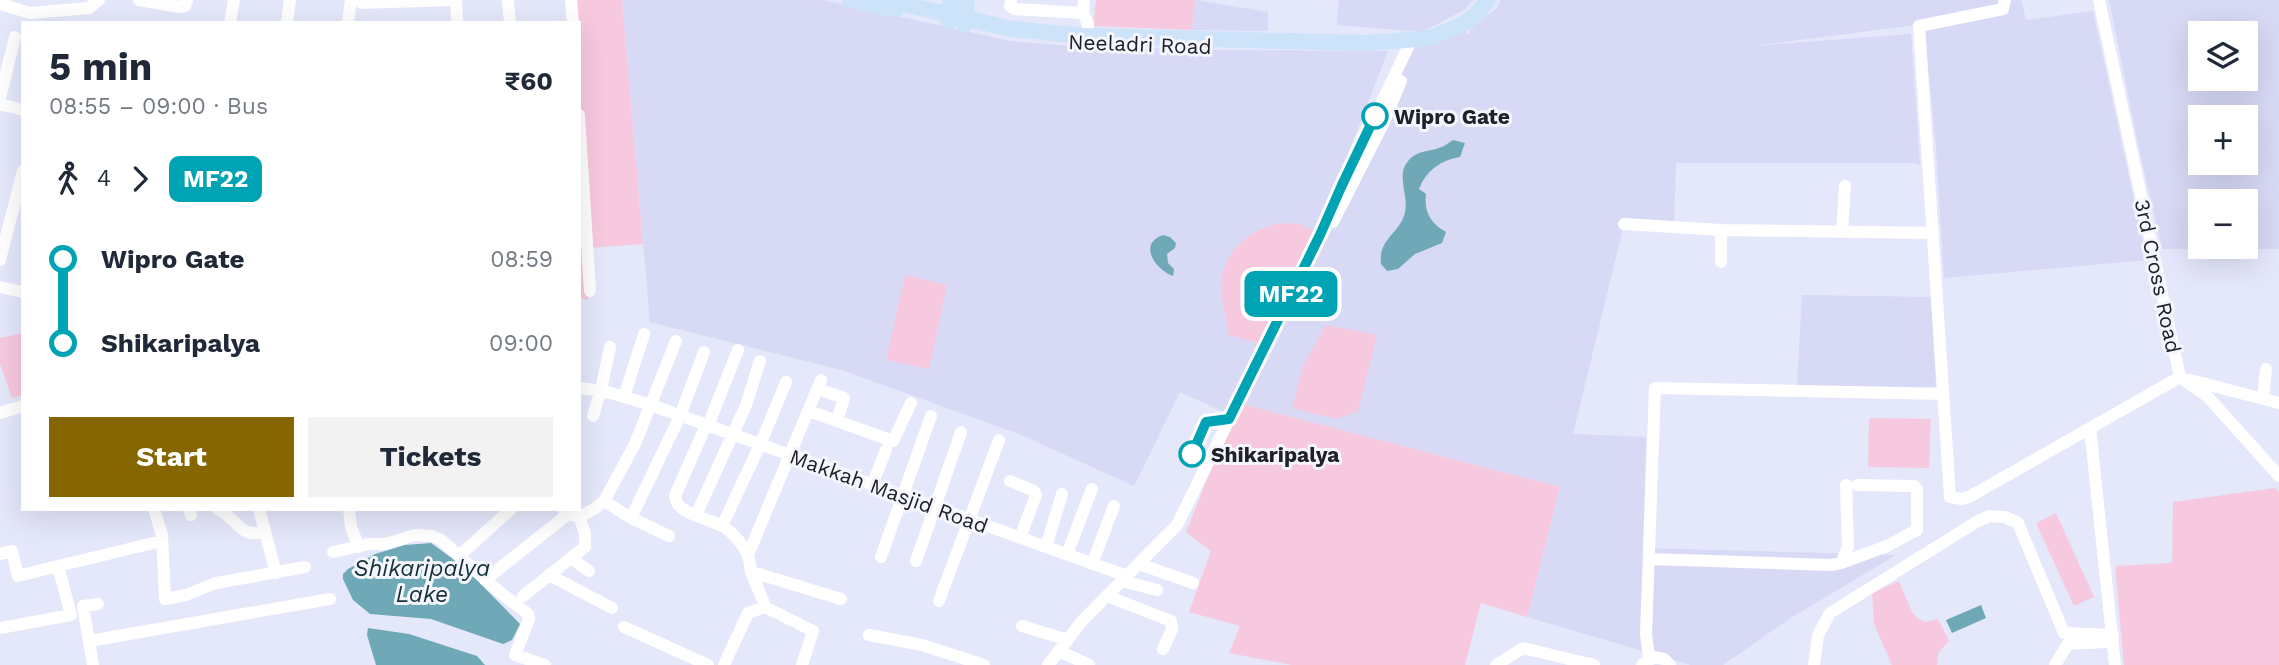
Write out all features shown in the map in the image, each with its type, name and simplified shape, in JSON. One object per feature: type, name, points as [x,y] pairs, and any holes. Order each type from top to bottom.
[{"type":"main road","name":"Neeladri Road","points":[[850,0],[959,10]]},
{"type":"main road","name":"Neeladri Road","points":[[885,0],[959,10],[1012,29],[1080,39],[1415,43]]},
{"type":"main road","points":[[1415,43],[1465,23],[1478,14],[1488,0]]},
{"type":"street","points":[[0,5],[30,13],[56,6],[89,8],[99,0]]},
{"type":"street","points":[[139,0],[180,7],[185,6],[187,0]]},
{"type":"street","points":[[230,21],[234,0]]},
{"type":"street","points":[[287,21],[290,0]]},
{"type":"street","points":[[349,21],[356,2],[454,0],[457,21]]},
{"type":"street","points":[[508,0],[510,21]]},
{"type":"street","points":[[572,0],[573,21]]},
{"type":"street","points":[[1011,0],[1011,9],[1083,6],[1074,22],[1080,39]]},
{"type":"street","points":[[1670,665],[1659,657],[1646,662],[1656,387],[1943,394],[1919,26],[2003,9],[2005,0]]},
{"type":"street","name":"3rd Cross Road","points":[[1943,394],[1950,497],[1962,499],[2180,377],[2099,0]]},
{"type":"street","points":[[0,98],[15,37]]},
{"type":"street","points":[[1048,665],[1082,621],[1177,525],[1321,234],[1342,185],[1415,43]]},
{"type":"street","points":[[0,104],[21,109]]},
{"type":"street","points":[[581,169],[583,239],[590,291]]},
{"type":"street","points":[[0,260],[21,179]]},
{"type":"street","points":[[1842,232],[1845,186]]},
{"type":"street","points":[[1624,224],[1721,230],[1933,233]]},
{"type":"street","points":[[1721,230],[1721,262]]},
{"type":"street","points":[[0,286],[21,291]]},
{"type":"street","points":[[624,397],[644,334]]},
{"type":"street","points":[[485,580],[570,514],[597,508],[604,501],[635,444],[676,341]]},
{"type":"street","points":[[593,416],[610,347]]},
{"type":"street","points":[[738,350],[675,496],[678,506],[722,526],[735,536],[748,555],[751,572],[765,607],[813,631],[802,665]]},
{"type":"street","points":[[631,517],[680,416],[704,352]]},
{"type":"street","points":[[696,515],[746,405],[760,361]]},
{"type":"street","points":[[2263,398],[2266,369]]},
{"type":"street","points":[[2180,377],[2279,403]]},
{"type":"street","points":[[2180,377],[2207,396],[2277,470]]},
{"type":"street","points":[[722,526],[786,382]]},
{"type":"street","points":[[748,555],[819,384],[844,398],[837,421]]},
{"type":"street","name":"Makkah Masjid Road","points":[[581,388],[601,390],[650,405],[1046,547],[1157,590]]},
{"type":"street","points":[[809,411],[893,441],[911,404]]},
{"type":"street","points":[[0,413],[21,407]]},
{"type":"street","points":[[881,557],[931,416]]},
{"type":"street","points":[[2090,428],[2115,665]]},
{"type":"street","points":[[916,561],[961,432]]},
{"type":"street","points":[[939,601],[999,440]]},
{"type":"street","points":[[872,485],[886,450]]},
{"type":"street","points":[[1010,481],[1034,491],[1035,495],[1020,538]]},
{"type":"street","points":[[1649,559],[1820,565],[1841,563],[1887,546],[1917,530],[1917,489],[1914,486],[1852,485],[1848,547],[1841,563]]},
{"type":"street","points":[[1067,555],[1093,489]]},
{"type":"street","points":[[1046,547],[1062,494]]},
{"type":"street","points":[[604,501],[668,536]]},
{"type":"street","points":[[1092,564],[1114,506]]},
{"type":"street","points":[[154,511],[162,541],[165,598],[186,595],[216,583],[305,567]]},
{"type":"street","points":[[221,511],[246,533],[253,535],[265,532]]},
{"type":"street","points":[[260,511],[276,573]]},
{"type":"street","points":[[349,511],[351,527],[359,547]]},
{"type":"street","points":[[460,556],[509,511]]},
{"type":"street","points":[[523,596],[585,547],[586,542],[570,514]]},
{"type":"street","points":[[1814,665],[1818,635],[1830,613],[1958,532],[1989,516],[2005,517],[2018,523],[2064,633],[2113,638]]},
{"type":"street","points":[[333,552],[385,544],[415,536],[440,539],[528,614],[529,619],[515,655],[545,665]]},
{"type":"street","points":[[0,554],[12,551],[18,576],[162,541]]},
{"type":"street","points":[[571,558],[589,571]]},
{"type":"street","points":[[1139,564],[1193,583]]},
{"type":"street","points":[[0,628],[71,615],[58,566]]},
{"type":"street","points":[[751,572],[841,599]]},
{"type":"street","points":[[550,575],[612,608]]},
{"type":"street","points":[[1107,596],[1171,621],[1172,629],[1163,649]]},
{"type":"street","points":[[89,641],[330,599]]},
{"type":"street","points":[[93,665],[83,606],[98,604]]},
{"type":"street","points":[[724,665],[748,613],[765,607]]},
{"type":"street","points":[[1022,625],[1068,640]]},
{"type":"street","points":[[624,627],[708,665]]},
{"type":"street","points":[[869,635],[922,645],[984,665]]},
{"type":"street","points":[[2055,665],[2068,644],[2113,638]]},
{"type":"street","points":[[1496,665],[1523,648],[1594,665]]},
{"type":"street","points":[[1059,651],[1088,665]]},
{"type":"shaded area","points":[[571,0],[622,0],[643,244],[588,248],[588,300],[581,298],[581,239],[586,239],[581,150],[581,21],[573,21]]},
{"type":"shaded area","points":[[622,0],[823,0],[1011,41],[1056,45],[1388,51],[1335,187],[1413,41],[1461,18],[1467,35],[1477,23],[1496,9],[1501,0],[2021,0],[2026,20],[2093,11],[2147,260],[1944,278],[1936,148],[1924,24],[1753,46],[1911,34],[1920,165],[1676,163],[1674,225],[1624,224],[1573,434],[1646,437],[1643,548],[1896,555],[1792,617],[1723,665],[1691,665],[1527,617],[1560,487],[1238,403],[1231,415],[1180,392],[1134,486],[1019,434],[842,370],[650,322]]},
{"type":"shaded area","points":[[1096,0],[1195,0],[1192,30],[1093,26]]},
{"type":"shaded area","points":[[1195,0],[1268,12],[1268,31],[1192,30]]},
{"type":"shaded area","points":[[1339,0],[1473,0],[1464,10],[1422,32],[1337,25]]},
{"type":"shaded area","points":[[2109,0],[2279,0],[2279,249],[2258,249],[2258,189],[2188,189],[2188,249],[2162,249]]},
{"type":"shaded area","points":[[1280,223],[1300,224],[1320,235],[1265,347],[1228,335],[1221,283],[1228,258],[1236,248],[1255,232]]},
{"type":"shaded area","points":[[905,275],[947,285],[929,369],[886,360]]},
{"type":"shaded area","points":[[1802,295],[1931,297],[1936,387],[1797,386]]},
{"type":"shaded area","points":[[1326,325],[1377,335],[1358,411],[1337,419],[1292,408],[1303,366]]},
{"type":"shaded area","points":[[21,333],[21,396],[12,398],[0,364],[0,338]]},
{"type":"shaded area","points":[[1238,403],[1560,487],[1527,617],[1481,603],[1465,665],[1292,665],[1229,653],[1240,626],[1189,612],[1211,551],[1186,532]]},
{"type":"shaded area","points":[[1869,418],[1931,419],[1929,468],[1868,467]]},
{"type":"shaded area","points":[[2275,488],[2279,492],[2279,665],[2124,665],[2115,566],[2172,563],[2173,502]]},
{"type":"shaded area","points":[[2056,513],[2094,597],[2074,606],[2036,523]]},
{"type":"shaded area","points":[[1899,581],[1917,618],[1925,622],[1938,619],[1949,641],[1938,653],[1937,665],[1892,665],[1874,624],[1872,593]]},
{"type":"water","points":[[1453,140],[1465,143],[1460,157],[1435,167],[1419,189],[1426,194],[1429,216],[1446,232],[1442,243],[1415,254],[1398,269],[1387,271],[1381,264],[1381,255],[1405,212],[1405,166],[1417,154],[1439,148]]},
{"type":"water","points":[[1163,235],[1176,243],[1175,248],[1167,254],[1168,263],[1174,269],[1173,276],[1156,263],[1150,250],[1155,239]]},
{"type":"water","name":"Shikaripalya Lake","points":[[431,543],[464,567],[520,624],[512,640],[503,644],[431,619],[370,614],[353,600],[343,579],[343,574],[348,569],[375,554],[405,545]]},
{"type":"water","points":[[1981,605],[1986,618],[1952,633],[1946,620]]},
{"type":"water","name":"Shikaripalya Lake","points":[[368,628],[409,634],[477,656],[485,665],[376,665],[367,635]]},
{"type":"bus line","name":"MF22","points":[[1192,454],[1206,422],[1229,419],[1320,235],[1375,116]]},
{"type":"place","name":"Wipro Gate","points":[[1375,116]]},
{"type":"place","name":"Shikaripalya","points":[[1192,454]]}]
